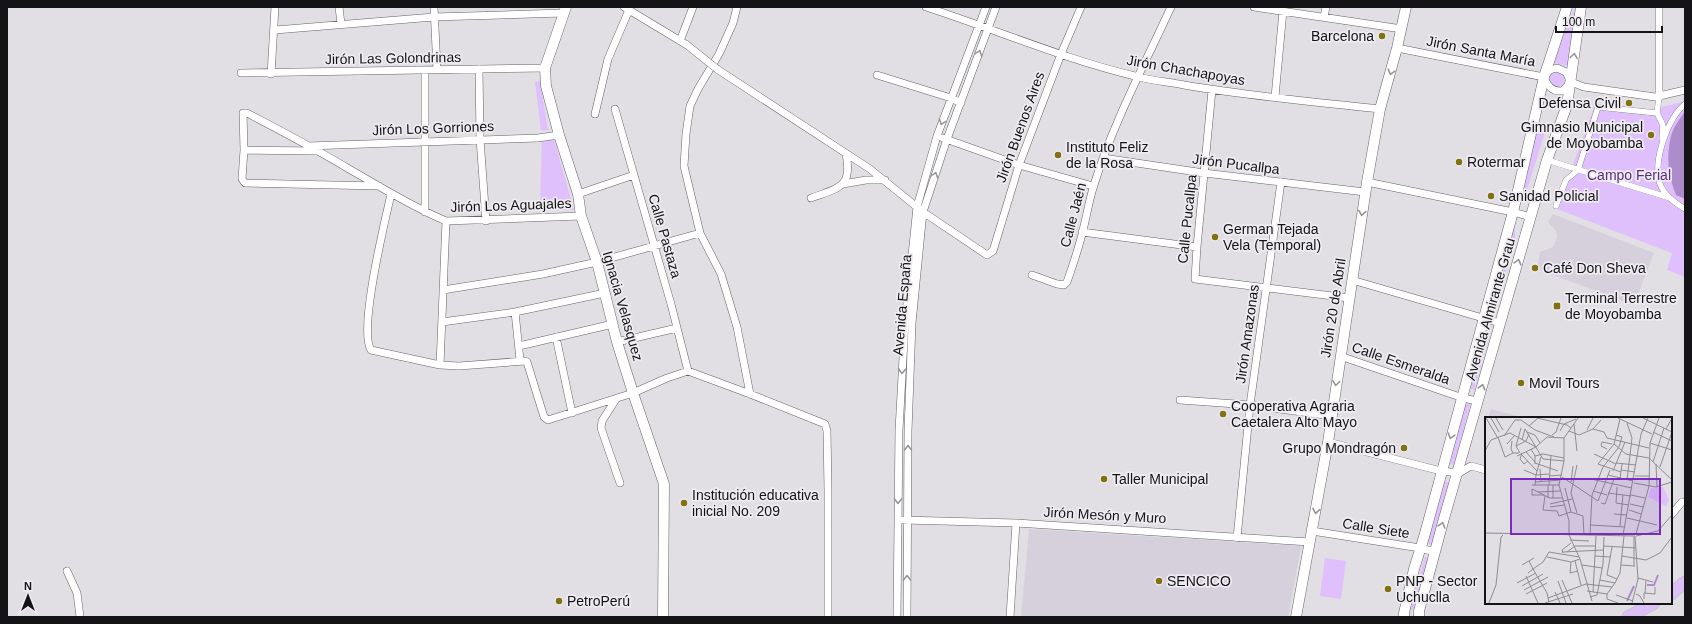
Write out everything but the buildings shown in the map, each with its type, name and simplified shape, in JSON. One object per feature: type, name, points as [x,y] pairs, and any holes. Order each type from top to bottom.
[{"type":"highway","points":[[1672,593],[1685,582]]},
{"type":"highway","points":[[1628,617],[1652,604]]},
{"type":"main road","name":"Jirón 20 de Abril","points":[[1297,616],[1328,442],[1366,187],[1380,109],[1402,29],[1406,7]]},
{"type":"main road","name":"Avenida Almirante Grau","points":[[1404,617],[1414,569],[1463,398],[1513,212],[1544,77],[1567,7]]},
{"type":"main road","name":"Avenida Almirante Grau","points":[[1419,617],[1419,611],[1477,401],[1547,160],[1567,105],[1581,7]]},
{"type":"main road","name":"Ignacia Velasquez","points":[[565,10],[545,68],[546,86],[558,135],[578,194],[582,216],[597,262],[633,393],[664,484],[663,617]]},
{"type":"street","points":[[271,74],[275,30],[275,7]]},
{"type":"street","points":[[339,7],[341,24]]},
{"type":"street","points":[[434,7],[437,69]]},
{"type":"street","points":[[680,41],[692,7]]},
{"type":"street","points":[[737,7],[733,22],[719,54],[698,89],[690,106],[684,166],[700,233],[721,274],[737,327],[750,394]]},
{"type":"street","name":"Jirón Chachapoyas","points":[[926,7],[980,24],[988,29],[1060,54],[1139,77],[1212,90],[1380,109]]},
{"type":"street","name":"Avenida España","points":[[897,617],[899,430],[905,322],[917,207],[937,136],[986,7]]},
{"type":"street","name":"Avenida España","points":[[907,617],[908,432],[912,323],[923,212],[947,139],[996,7]]},
{"type":"street","name":"Jirón Buenos Aires","points":[[923,212],[987,255],[993,251],[1019,165],[1060,54],[1081,7]]},
{"type":"street","name":"Calle Jaén","points":[[1032,275],[1057,284],[1064,284],[1069,276],[1082,232],[1093,186],[1103,158],[1122,109],[1139,77],[1171,7]]},
{"type":"street","points":[[1254,7],[1402,29]]},
{"type":"street","points":[[1324,17],[1326,7]]},
{"type":"street","points":[[1659,7],[1659,97],[1657,113],[1663,125],[1659,180],[1670,198]]},
{"type":"street","points":[[595,114],[608,59],[626,8],[687,45],[717,69],[870,169],[923,212]]},
{"type":"street","points":[[275,30],[434,17],[565,10]]},
{"type":"street","points":[[1275,97],[1284,11]]},
{"type":"street","name":"Jirón Santa María","points":[[1397,48],[1544,77],[1548,86],[1559,92],[1566,89],[1571,82]]},
{"type":"street","name":"Jirón Las Golondrinas","points":[[241,73],[271,74],[425,71],[437,69],[545,68]]},
{"type":"street","points":[[1544,77],[1550,70],[1557,68],[1566,72],[1571,82],[1584,87],[1659,97],[1685,90]]},
{"type":"street","points":[[479,69],[480,139],[486,221]]},
{"type":"street","points":[[425,71],[425,212]]},
{"type":"street","points":[[877,75],[951,98],[961,103]]},
{"type":"street","name":"Calle Pucallpa","points":[[1212,90],[1195,279],[1266,288]]},
{"type":"street","points":[[1662,145],[1673,117],[1685,104]]},
{"type":"street","points":[[1556,206],[1566,180],[1578,170],[1598,107],[1657,113]]},
{"type":"street","name":"Calle Pastaza","points":[[615,109],[688,371]]},
{"type":"street","name":"Jirón Los Aguajales","points":[[244,150],[243,113],[245,112],[318,151],[391,194],[446,221],[486,221],[582,216]]},
{"type":"street","name":"Jirón Los Gorriones","points":[[308,146],[538,138],[558,135]]},
{"type":"street","points":[[937,136],[1019,165],[1093,186]]},
{"type":"street","points":[[318,151],[244,150],[242,179],[245,183],[379,186]]},
{"type":"street","points":[[843,184],[846,181],[848,169],[846,154]]},
{"type":"street","name":"Jirón Pucallpa","points":[[1103,158],[1204,173],[1281,182],[1366,187],[1513,212],[1531,218]]},
{"type":"street","points":[[1547,160],[1670,198],[1685,209]]},
{"type":"street","points":[[578,194],[634,175]]},
{"type":"street","points":[[811,198],[843,184],[866,180],[885,180]]},
{"type":"street","name":"Jirón Amazonas","points":[[1238,538],[1250,405],[1281,182]]},
{"type":"street","points":[[391,194],[376,263],[370,303],[367,343],[371,350],[440,365],[459,366],[520,360],[527,362],[546,419],[548,420],[616,399],[688,371],[826,425],[828,490],[828,617]]},
{"type":"street","points":[[440,365],[446,221]]},
{"type":"street","points":[[1082,232],[1197,247]]},
{"type":"street","points":[[443,290],[543,274],[597,262],[700,233]]},
{"type":"street","points":[[1352,280],[1500,323]]},
{"type":"street","points":[[1266,288],[1349,298]]},
{"type":"street","points":[[442,322],[515,312],[605,293]]},
{"type":"street","points":[[515,312],[520,360]]},
{"type":"street","points":[[519,346],[613,324]]},
{"type":"street","points":[[618,342],[677,328]]},
{"type":"street","points":[[556,337],[572,413]]},
{"type":"street","name":"Calle Esmeralda","points":[[1340,356],[1463,398],[1477,401]]},
{"type":"street","points":[[616,399],[602,421],[602,428],[620,483]]},
{"type":"street","points":[[1180,400],[1250,405],[1332,416]]},
{"type":"street","points":[[1328,442],[1441,471],[1458,473],[1471,466],[1485,470]]},
{"type":"street","points":[[1672,514],[1682,502]]},
{"type":"street","name":"Jirón Mesón y Muro","points":[[898,521],[1016,523],[1310,542]]},
{"type":"street","points":[[1010,617],[1016,523]]},
{"type":"street","name":"Calle Siete","points":[[1312,531],[1420,548],[1435,552]]},
{"type":"street","points":[[67,571],[77,593],[80,617]]},
{"type":"shaded area","points":[[1685,111],[1685,199],[1676,195],[1671,181],[1668,158],[1669,143],[1672,133]]},
{"type":"shaded area","points":[[1553,214],[1654,253],[1634,305],[1537,269],[1540,252],[1553,247],[1557,237],[1556,231],[1548,222]]},
{"type":"shaded area","points":[[1491,409],[1521,417],[1488,417]]},
{"type":"shaded area","name":"SENCICO","points":[[1029,529],[1301,546],[1288,617],[1021,617]]},
{"type":"green space","points":[[1575,7],[1577,7],[1568,66],[1553,63]]},
{"type":"green space","points":[[1557,71],[1563,73],[1565,79],[1563,85],[1557,87],[1551,85],[1549,79],[1551,73]]},
{"type":"green space","points":[[540,81],[548,130],[541,130],[535,82]]},
{"type":"green space","name":"Campo Ferial","points":[[1685,101],[1685,277],[1667,270],[1672,253],[1557,209],[1594,107],[1659,113],[1662,107]]},
{"type":"green space","points":[[1536,129],[1545,132],[1526,193],[1520,201]]},
{"type":"green space","points":[[553,136],[574,210],[540,210],[542,138]]},
{"type":"green space","points":[[1512,227],[1515,231],[1515,238],[1493,319],[1486,318]]},
{"type":"green space","points":[[1487,326],[1492,327],[1474,390],[1469,388]]},
{"type":"green space","points":[[1466,403],[1470,404],[1454,465],[1450,464]]},
{"type":"green space","points":[[1443,481],[1451,483],[1433,545],[1426,543]]},
{"type":"green space","points":[[1425,557],[1429,558],[1415,609],[1410,610]]},
{"type":"green space","points":[[1325,558],[1346,561],[1341,599],[1320,596]]},
{"type":"place","name":"Barcelona","points":[[1382,36]]},
{"type":"place","name":"Defensa Civil","points":[[1629,103]]},
{"type":"place","name":"Gimnasio Municipal de Moyobamba","points":[[1651,135]]},
{"type":"place","name":"Instituto Feliz de la Rosa","points":[[1058,155]]},
{"type":"place","name":"Rotermar","points":[[1459,162]]},
{"type":"place","name":"Sanidad Policial","points":[[1491,196]]},
{"type":"place","name":"German Tejada Vela (Temporal)","points":[[1215,237]]},
{"type":"place","name":"Café Don Sheva","points":[[1535,268]]},
{"type":"place","name":"Terminal Terrestre de Moyobamba","points":[[1557,306]]},
{"type":"place","name":"Movil Tours","points":[[1521,383]]},
{"type":"place","name":"Cooperativa Agraria Caetalera Alto Mayo","points":[[1223,414]]},
{"type":"place","name":"Grupo Mondragón","points":[[1404,448]]},
{"type":"place","name":"Taller Municipal","points":[[1104,479]]},
{"type":"place","name":"Institución educativa inicial No. 209","points":[[684,503]]},
{"type":"place","name":"SENCICO","points":[[1159,581]]},
{"type":"place","name":"PNP - Sector Uchuclla","points":[[1388,589]]},
{"type":"place","name":"PetroPerú","points":[[559,601]]}]
